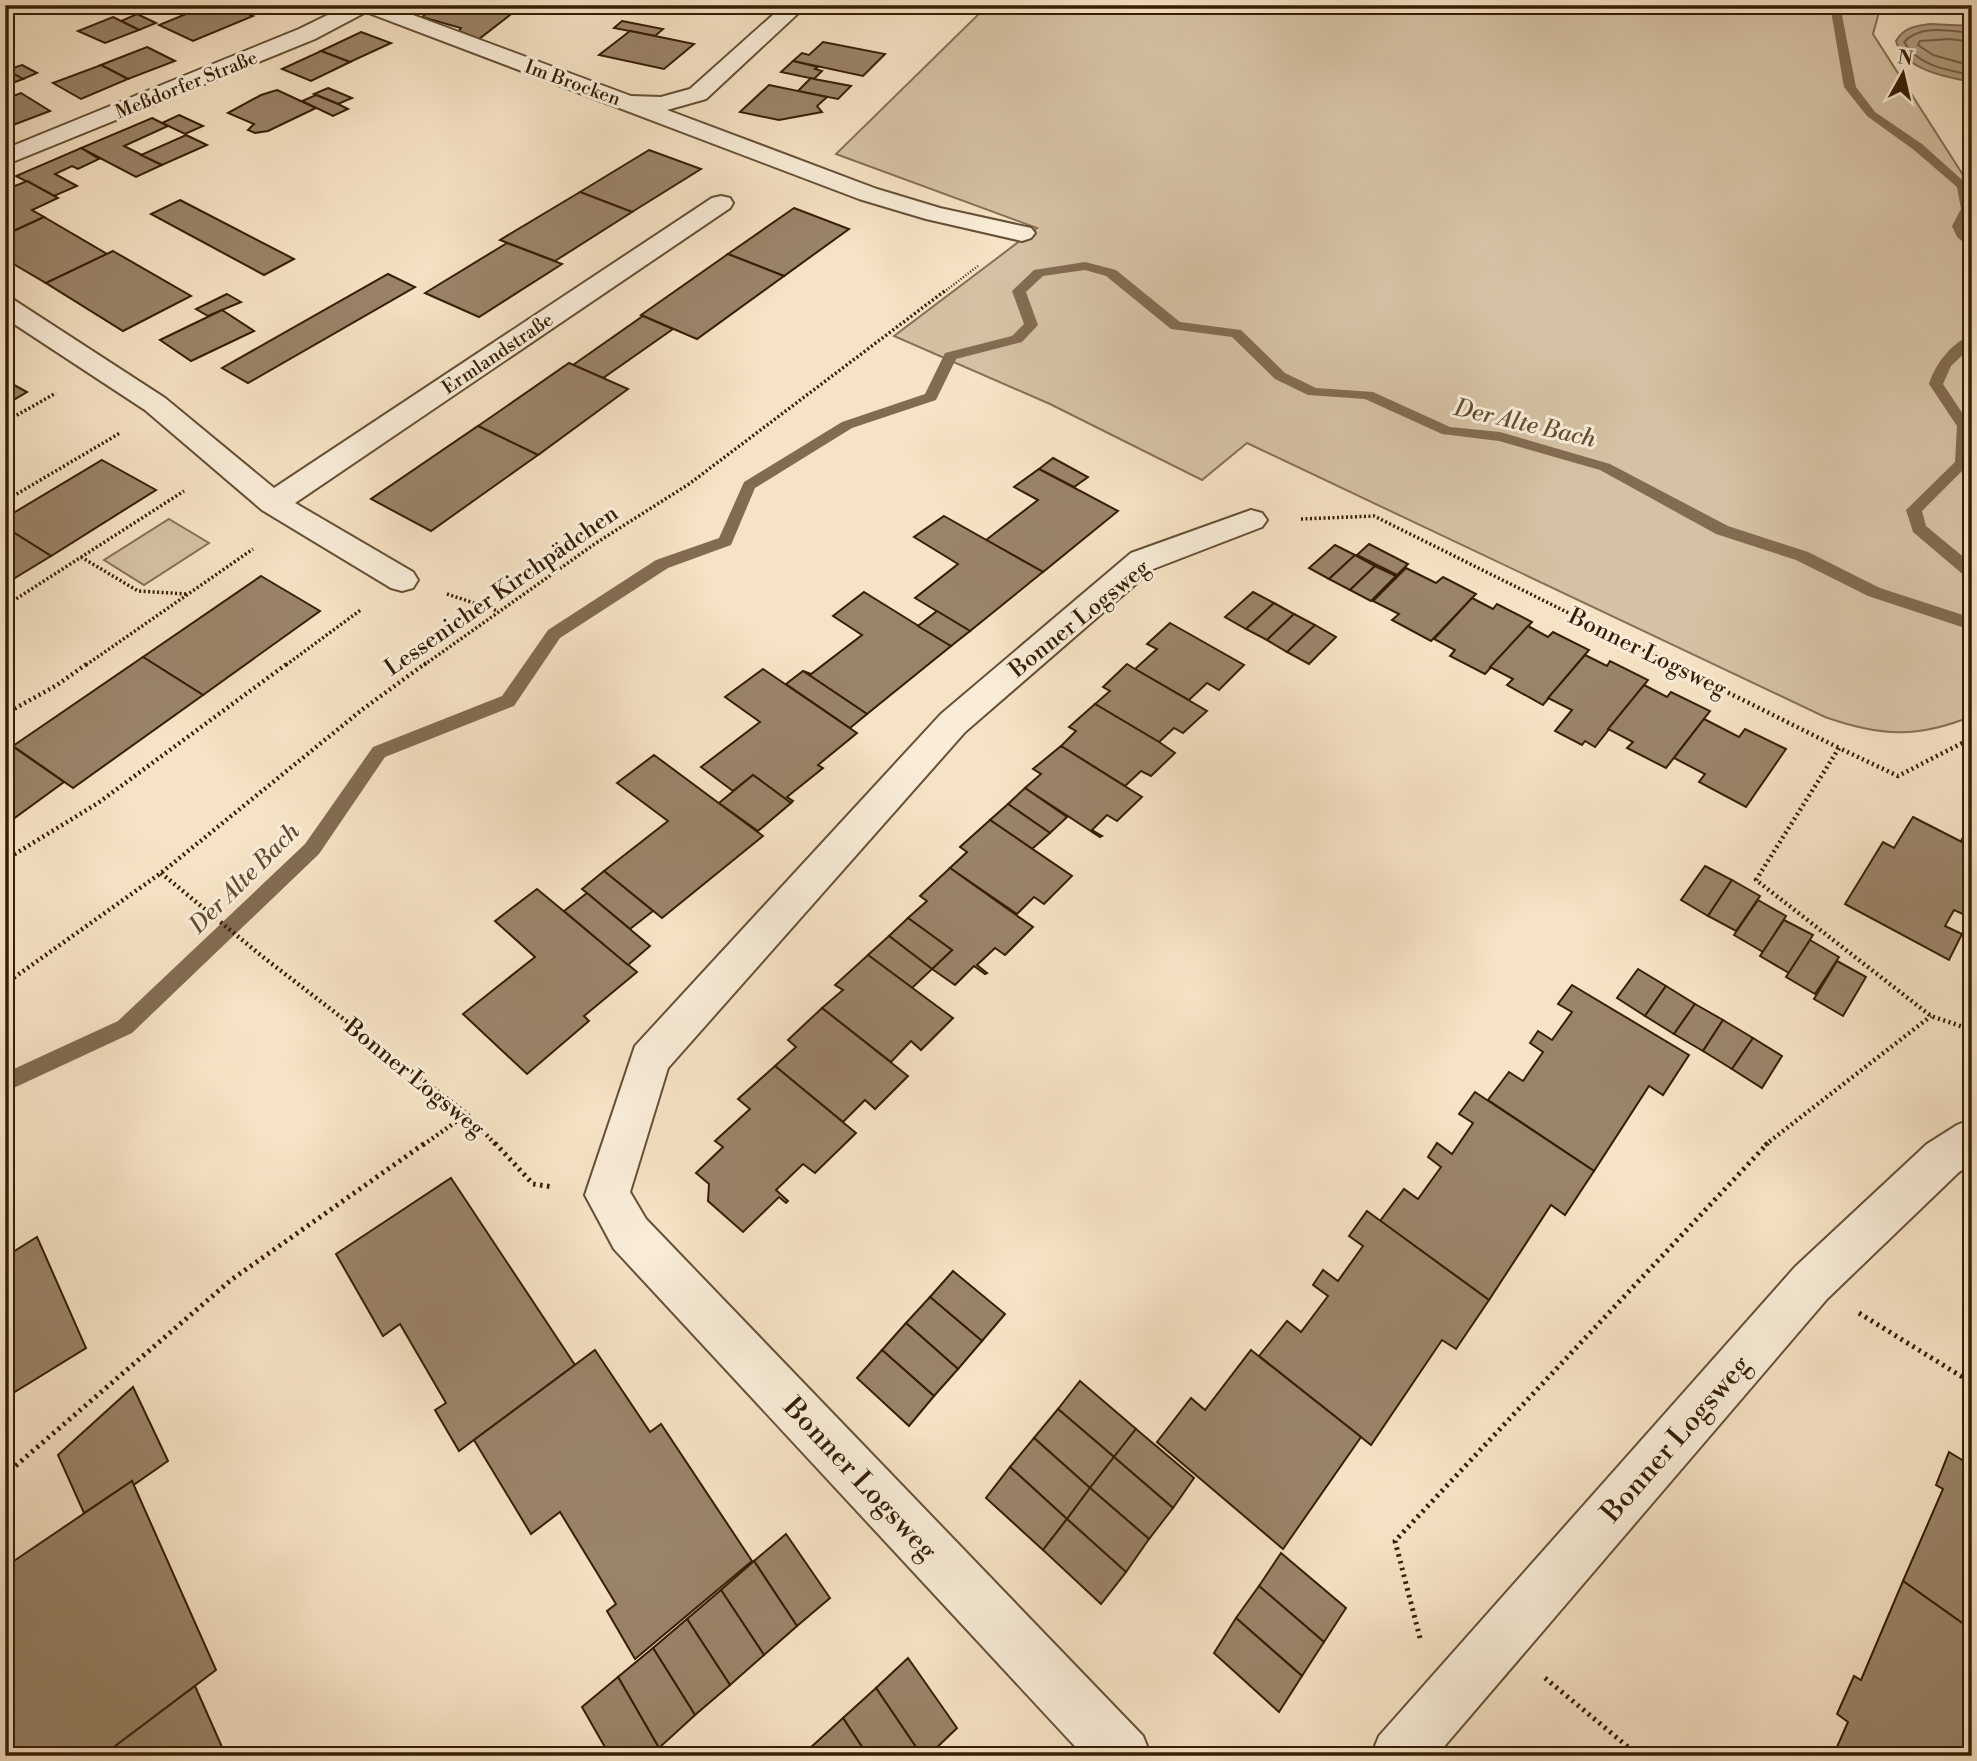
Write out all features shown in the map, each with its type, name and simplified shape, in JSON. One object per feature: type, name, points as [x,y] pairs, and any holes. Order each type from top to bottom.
[{"type":"street","name":"Im Brocken","points":[[365,5],[628,103],[662,104],[698,93],[797,5]]},
{"type":"street","name":"Meßdorfer Straße","points":[[5,158],[307,34],[365,5]]},
{"type":"street","points":[[628,103],[868,194],[935,214],[1022,233]]},
{"type":"street","name":"Ermlandstraße","points":[[273,503],[721,203]]},
{"type":"street","points":[[5,306],[155,404],[273,503],[402,580]]},
{"type":"street","name":"Bonner Logsweg","points":[[1123,1756],[630,1234],[607,1195],[650,1059],[953,723],[1142,561],[1251,520]]},
{"type":"street","name":"Bonner Logsweg","points":[[1399,1756],[1498,1639],[1811,1283],[1943,1158],[1972,1139]]},
{"type":"path","name":"Lessenicher Kirchpädchen","points":[[5,984],[161,873],[363,709],[596,543],[689,484],[1022,233]]},
{"type":"path","points":[[5,501],[121,432]]},
{"type":"path","points":[[5,606],[184,491]]},
{"type":"path","name":"Bonner Logsweg","points":[[1251,520],[1374,516],[1898,776],[1972,738]]},
{"type":"path","points":[[5,714],[57,685],[253,549]]},
{"type":"path","points":[[82,557],[138,591],[189,594]]},
{"type":"path","points":[[5,860],[99,803],[402,580],[499,611]]},
{"type":"path","points":[[1839,748],[1756,880],[1931,1016],[1972,1030]]},
{"type":"path","name":"Bonner Logsweg","points":[[161,873],[264,957],[467,1114],[533,1184],[607,1195]]},
{"type":"path","points":[[1439,1710],[1395,1541],[1759,1150],[1931,1016]]},
{"type":"path","points":[[5,1475],[231,1280],[467,1114]]},
{"type":"path","points":[[1811,1283],[1972,1383]]},
{"type":"path","points":[[1498,1639],[1639,1756]]},
{"type":"shaded area","points":[[988,5],[1881,5],[1873,34],[1972,189],[1972,716],[1933,729],[1898,732],[1863,728],[1825,717],[1247,443],[1202,480],[1050,404],[894,336],[1037,228],[836,154]]},
{"type":"shaded area","points":[[169,519],[209,543],[144,585],[104,560]]},
{"type":"water","points":[[1930,24],[1972,26],[1972,82],[1927,71],[1900,51],[1896,41],[1903,33]]},
{"type":"building","points":[[5,5],[35,5],[5,15]]},
{"type":"building","points":[[208,5],[228,5],[253,16],[193,41],[159,25]]},
{"type":"building","points":[[438,5],[523,5],[479,39],[459,31],[461,28],[422,17]]},
{"type":"building","points":[[137,14],[156,23],[139,30],[121,21]]},
{"type":"building","points":[[113,17],[139,30],[105,43],[78,31]]},
{"type":"building","points":[[622,21],[663,29],[655,36],[614,28]]},
{"type":"building","points":[[630,31],[694,44],[664,69],[599,55]]},
{"type":"building","points":[[361,32],[391,43],[350,62],[321,51]]},
{"type":"building","points":[[823,42],[885,54],[863,76],[793,61],[802,53],[809,55]]},
{"type":"building","points":[[147,47],[175,61],[128,79],[101,65]]},
{"type":"building","points":[[321,51],[350,62],[311,81],[282,69]]},
{"type":"building","points":[[793,61],[818,67],[815,69],[822,71],[814,79],[781,72]]},
{"type":"building","points":[[22,65],[37,73],[23,79],[7,70]]},
{"type":"building","points":[[101,65],[128,79],[81,99],[53,83]]},
{"type":"building","points":[[7,70],[23,79],[7,85]]},
{"type":"building","points":[[811,78],[851,86],[838,99],[798,91]]},
{"type":"building","points":[[769,85],[827,97],[817,106],[822,112],[779,120],[740,112]]},
{"type":"building","points":[[328,88],[352,98],[338,104],[314,94]]},
{"type":"building","points":[[277,90],[316,108],[268,131],[255,133],[248,130],[254,124],[228,113],[261,95]]},
{"type":"building","points":[[21,93],[50,111],[5,128],[5,99]]},
{"type":"building","points":[[316,95],[348,109],[333,116],[302,101]]},
{"type":"building","points":[[179,115],[203,126],[185,134],[162,123]]},
{"type":"building","points":[[152,118],[168,126],[124,146],[162,165],[136,177],[81,148]]},
{"type":"building","points":[[186,135],[207,145],[162,165],[141,155]]},
{"type":"building","points":[[81,148],[99,159],[78,169],[72,166],[55,174],[77,186],[54,196],[16,176]]},
{"type":"building","points":[[649,150],[701,169],[632,212],[580,192]]},
{"type":"building","points":[[27,181],[58,198],[32,210],[44,217],[5,235],[5,190]]},
{"type":"building","points":[[580,192],[632,212],[555,261],[500,240]]},
{"type":"building","points":[[180,200],[294,259],[264,275],[151,214]]},
{"type":"building","points":[[794,208],[849,229],[784,276],[728,254]]},
{"type":"building","points":[[44,217],[107,254],[46,283],[5,259],[5,235]]},
{"type":"building","points":[[507,243],[562,264],[479,317],[425,293]]},
{"type":"building","points":[[113,251],[191,296],[123,331],[46,283]]},
{"type":"building","points":[[728,254],[784,276],[697,339],[641,315]]},
{"type":"building","points":[[388,274],[415,287],[248,383],[222,368]]},
{"type":"building","points":[[227,294],[241,302],[208,316],[196,309]]},
{"type":"building","points":[[222,310],[254,331],[191,361],[160,340]]},
{"type":"building","points":[[643,316],[673,329],[603,378],[573,365]]},
{"type":"building","points":[[569,363],[628,389],[538,455],[478,426]]},
{"type":"building","points":[[5,380],[27,392],[5,405]]},
{"type":"building","points":[[478,426],[538,455],[431,531],[371,499]]},
{"type":"building","points":[[1053,458],[1088,477],[1074,487],[1039,469]]},
{"type":"building","points":[[102,460],[156,490],[51,556],[5,527],[5,518]]},
{"type":"building","points":[[1039,469],[1118,511],[1043,572],[986,540],[1038,500],[1014,487]]},
{"type":"building","points":[[944,516],[1043,572],[970,631],[915,598],[958,564],[914,537]]},
{"type":"building","points":[[5,527],[51,556],[5,584]]},
{"type":"building","points":[[1369,544],[1408,564],[1397,575],[1357,555]]},
{"type":"building","points":[[1335,545],[1355,555],[1329,579],[1309,568]]},
{"type":"building","points":[[1355,555],[1375,566],[1350,590],[1329,579]]},
{"type":"building","points":[[1375,566],[1396,576],[1371,601],[1350,590]]},
{"type":"building","points":[[1406,568],[1436,583],[1443,577],[1476,594],[1431,641],[1392,620],[1399,614],[1373,601]]},
{"type":"building","points":[[261,576],[320,611],[203,695],[143,657]]},
{"type":"building","points":[[864,592],[951,646],[867,714],[803,671],[811,674],[862,635],[833,616]]},
{"type":"building","points":[[1253,592],[1274,603],[1246,629],[1225,617]]},
{"type":"building","points":[[1472,598],[1493,609],[1497,604],[1532,622],[1485,674],[1450,656],[1455,650],[1434,639]]},
{"type":"building","points":[[1274,603],[1294,614],[1267,640],[1246,629]]},
{"type":"building","points":[[937,611],[970,631],[951,646],[918,626]]},
{"type":"building","points":[[1294,614],[1315,625],[1287,652],[1267,640]]},
{"type":"building","points":[[1170,623],[1244,665],[1219,690],[1207,683],[1189,700],[1135,669],[1157,649],[1147,644]]},
{"type":"building","points":[[1315,625],[1336,637],[1309,664],[1287,652]]},
{"type":"building","points":[[1528,626],[1548,637],[1553,632],[1589,650],[1543,705],[1507,685],[1513,679],[1490,667]]},
{"type":"building","points":[[1585,655],[1607,666],[1610,661],[1648,680],[1595,747],[1585,741],[1582,745],[1555,731],[1572,710],[1548,698]]},
{"type":"building","points":[[143,657],[203,695],[73,788],[13,746]]},
{"type":"building","points":[[1127,664],[1207,711],[1183,733],[1174,728],[1159,742],[1095,704],[1110,691],[1103,687]]},
{"type":"building","points":[[763,669],[857,733],[818,765],[823,768],[787,797],[793,801],[791,803],[753,775],[733,791],[701,767],[760,722],[725,697]]},
{"type":"building","points":[[803,671],[867,714],[850,728],[786,684]]},
{"type":"building","points":[[1644,685],[1667,697],[1671,692],[1710,711],[1666,768],[1627,748],[1633,742],[1608,729]]},
{"type":"building","points":[[1095,704],[1175,753],[1151,776],[1141,771],[1125,786],[1061,746],[1076,731],[1069,727]]},
{"type":"building","points":[[1704,719],[1739,737],[1745,729],[1786,749],[1746,807],[1699,782],[1705,774],[1674,758]]},
{"type":"building","points":[[5,741],[64,782],[5,825]]},
{"type":"building","points":[[1061,746],[1142,797],[1117,821],[1107,815],[1092,830],[1102,836],[1100,837],[1025,788],[1041,774],[1033,769]]},
{"type":"building","points":[[654,755],[763,836],[662,918],[604,871],[668,821],[617,783]]},
{"type":"building","points":[[753,775],[791,803],[758,831],[719,803]]},
{"type":"building","points":[[1025,788],[1067,817],[1050,833],[1008,804]]},
{"type":"building","points":[[1008,804],[1050,833],[1032,849],[990,820]]},
{"type":"building","points":[[1913,817],[1972,847],[1972,918],[1954,910],[1945,926],[1962,934],[1949,960],[1845,904],[1883,842],[1894,848]]},
{"type":"building","points":[[990,820],[1072,876],[1044,904],[1034,897],[1017,914],[950,868],[967,852],[960,847]]},
{"type":"building","points":[[1972,821],[1972,847],[1961,841]]},
{"type":"building","points":[[1705,866],[1732,880],[1708,916],[1681,900]]},
{"type":"building","points":[[950,868],[1033,927],[1005,955],[995,948],[977,965],[987,973],[974,966],[955,985],[932,969],[952,950],[908,918],[927,901],[920,896]]},
{"type":"building","points":[[604,871],[653,911],[630,929],[582,889]]},
{"type":"building","points":[[1732,880],[1760,896],[1736,931],[1708,916]]},
{"type":"building","points":[[537,889],[637,972],[584,1016],[589,1021],[527,1074],[463,1014],[535,957],[495,921]]},
{"type":"building","points":[[587,893],[650,946],[628,965],[564,911]]},
{"type":"building","points":[[1758,900],[1786,916],[1763,952],[1734,935]]},
{"type":"building","points":[[908,918],[952,950],[932,969],[889,936]]},
{"type":"building","points":[[1784,920],[1813,935],[1789,973],[1760,956]]},
{"type":"building","points":[[889,936],[932,969],[912,988],[868,955]]},
{"type":"building","points":[[1810,940],[1839,957],[1815,994],[1786,977]]},
{"type":"building","points":[[868,955],[953,1018],[921,1050],[911,1041],[891,1062],[822,1008],[843,990],[835,985]]},
{"type":"building","points":[[1837,961],[1866,977],[1843,1016],[1814,999]]},
{"type":"building","points":[[1638,969],[1666,986],[1645,1016],[1617,998]]},
{"type":"building","points":[[1572,985],[1689,1055],[1663,1095],[1649,1086],[1594,1171],[1488,1100],[1509,1072],[1523,1081],[1543,1052],[1530,1043],[1538,1031],[1552,1040],[1572,1012],[1558,1004]]},
{"type":"building","points":[[1666,986],[1695,1004],[1674,1034],[1645,1016]]},
{"type":"building","points":[[1695,1004],[1723,1020],[1703,1051],[1674,1034]]},
{"type":"building","points":[[822,1008],[908,1076],[875,1109],[865,1100],[843,1122],[775,1066],[796,1047],[788,1040]]},
{"type":"building","points":[[1723,1020],[1753,1038],[1732,1069],[1703,1051]]},
{"type":"building","points":[[1753,1038],[1782,1056],[1762,1088],[1732,1069]]},
{"type":"building","points":[[775,1066],[856,1133],[815,1173],[803,1164],[776,1190],[788,1201],[786,1203],[779,1197],[743,1232],[708,1201],[709,1184],[696,1173],[723,1147],[715,1141],[750,1109],[738,1099]]},
{"type":"building","points":[[1475,1092],[1594,1171],[1565,1215],[1551,1205],[1489,1300],[1380,1221],[1404,1189],[1418,1199],[1441,1167],[1428,1157],[1437,1143],[1452,1154],[1473,1123],[1459,1114]]},
{"type":"building","points":[[451,1178],[575,1365],[459,1451],[435,1410],[446,1403],[400,1324],[383,1336],[336,1254]]},
{"type":"building","points":[[1367,1211],[1489,1300],[1456,1349],[1442,1340],[1371,1445],[1259,1356],[1287,1321],[1301,1332],[1328,1296],[1313,1285],[1323,1270],[1338,1281],[1363,1246],[1349,1236]]},
{"type":"building","points":[[37,1237],[86,1348],[5,1398],[5,1257]]},
{"type":"building","points":[[953,1271],[1005,1314],[982,1341],[930,1297]]},
{"type":"building","points":[[930,1297],[982,1341],[958,1369],[906,1323]]},
{"type":"building","points":[[906,1323],[958,1369],[934,1396],[882,1350]]},
{"type":"building","points":[[595,1350],[650,1432],[661,1424],[752,1561],[635,1659],[607,1611],[616,1604],[560,1512],[531,1534],[474,1440]]},
{"type":"building","points":[[882,1350],[934,1396],[909,1426],[857,1378]]},
{"type":"building","points":[[1251,1350],[1361,1437],[1283,1549],[1157,1442],[1191,1398],[1205,1410]]},
{"type":"building","points":[[1080,1381],[1136,1429],[1114,1457],[1058,1409]]},
{"type":"building","points":[[133,1387],[168,1461],[132,1486],[132,1481],[84,1513],[58,1455]]},
{"type":"building","points":[[1058,1409],[1114,1457],[1090,1488],[1034,1438]]},
{"type":"building","points":[[1136,1429],[1194,1478],[1173,1508],[1114,1457]]},
{"type":"building","points":[[1034,1438],[1090,1488],[1067,1519],[1010,1467]]},
{"type":"building","points":[[1949,1452],[1972,1466],[1972,1630],[1903,1581],[1943,1489],[1936,1485]]},
{"type":"building","points":[[1114,1457],[1173,1508],[1149,1539],[1090,1488]]},
{"type":"building","points":[[1010,1467],[1067,1519],[1043,1550],[986,1498]]},
{"type":"building","points":[[132,1481],[216,1670],[102,1756],[16,1756],[5,1726],[5,1567]]},
{"type":"building","points":[[1090,1488],[1149,1539],[1126,1572],[1067,1519]]},
{"type":"building","points":[[1067,1519],[1126,1572],[1101,1604],[1043,1550]]},
{"type":"building","points":[[786,1534],[830,1598],[797,1626],[754,1561]]},
{"type":"building","points":[[1281,1553],[1346,1608],[1324,1642],[1259,1586]]},
{"type":"building","points":[[754,1561],[797,1626],[764,1655],[721,1590]]},
{"type":"building","points":[[1903,1581],[1972,1630],[1972,1756],[1833,1756],[1848,1722],[1837,1714],[1854,1676],[1861,1680]]},
{"type":"building","points":[[1259,1586],[1324,1642],[1302,1676],[1236,1618]]},
{"type":"building","points":[[721,1590],[764,1655],[730,1685],[687,1619]]},
{"type":"building","points":[[1236,1618],[1302,1676],[1279,1712],[1214,1653]]},
{"type":"building","points":[[687,1619],[730,1685],[695,1715],[653,1648]]},
{"type":"building","points":[[653,1648],[695,1715],[659,1748],[618,1677]]},
{"type":"building","points":[[908,1658],[957,1728],[928,1756],[922,1756],[876,1688]]},
{"type":"building","points":[[618,1677],[659,1748],[651,1756],[610,1756],[582,1707]]},
{"type":"building","points":[[195,1686],[226,1756],[102,1756]]},
{"type":"building","points":[[876,1688],[922,1756],[868,1756],[843,1718]]},
{"type":"building","points":[[843,1718],[868,1756],[813,1756],[809,1749]]},
{"type":"waterway","name":"Der Alte Bach","points":[[1835,5],[1850,87],[1871,114],[1918,147],[1963,186],[1967,209],[1958,226],[1961,234],[1972,245]]},
{"type":"waterway","name":"Der Alte Bach","points":[[5,1083],[125,1027],[312,849],[379,752],[508,701],[554,634],[662,564],[725,541],[749,485],[847,425],[931,397],[950,356],[1017,339],[1031,325],[1019,291],[1039,273],[1085,266],[1111,273],[1176,326],[1236,333],[1280,376],[1313,392],[1368,395],[1447,431],[1500,437],[1605,467],[1722,530],[1802,556],[1874,592],[1965,622],[1972,617]]},
{"type":"waterway","name":"Der Alte Bach","points":[[1972,269],[1972,274]]},
{"type":"waterway","name":"Der Alte Bach","points":[[1972,339],[1950,358],[1936,384],[1964,426],[1962,463],[1914,510],[1919,528],[1972,573]]}]
